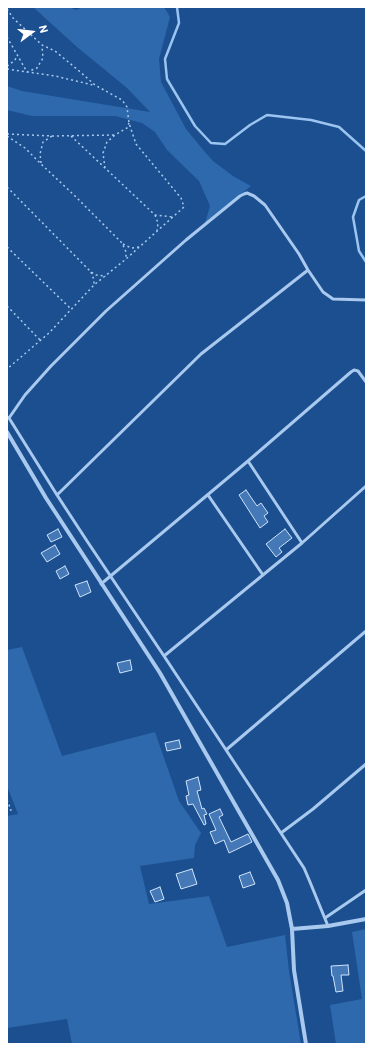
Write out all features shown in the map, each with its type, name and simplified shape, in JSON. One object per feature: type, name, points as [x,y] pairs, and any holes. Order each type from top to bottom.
[{"type":"street","points":[[7,432],[46,498],[160,673],[278,880],[287,902],[292,929],[294,970],[306,1044]]},
{"type":"street","points":[[292,929],[328,926],[366,919]]},
{"type":"lane","points":[[328,926],[304,868],[110,576],[8,418],[25,395],[51,366],[106,311],[186,240],[240,196],[247,193],[254,196],[265,205],[323,292],[333,298],[366,300]]},
{"type":"lane","points":[[57,495],[202,354],[308,270]]},
{"type":"lane","points":[[101,584],[208,495],[351,372],[354,370],[358,371],[366,382]]},
{"type":"lane","points":[[248,461],[302,543]]},
{"type":"lane","points":[[164,656],[302,543],[366,486]]},
{"type":"lane","points":[[208,495],[263,575]]},
{"type":"lane","points":[[226,750],[366,631]]},
{"type":"lane","points":[[281,833],[366,764]]},
{"type":"lane","points":[[325,918],[366,890]]},
{"type":"path","points":[[7,9],[13,18],[42,45],[54,51],[95,85],[122,100],[126,107],[129,123],[136,144],[182,198],[184,207],[140,247],[94,285],[49,333],[7,368]]},
{"type":"path","points":[[7,36],[27,72]]},
{"type":"path","points":[[27,72],[37,68],[43,58],[42,45]]},
{"type":"path","points":[[7,66],[15,60],[17,55]]},
{"type":"path","points":[[7,69],[54,76],[95,85]]},
{"type":"path","points":[[105,168],[103,153],[107,142],[115,134],[127,128],[129,123]]},
{"type":"path","points":[[7,135],[71,136],[115,134]]},
{"type":"path","points":[[7,135],[25,148],[122,244],[126,252],[126,259]]},
{"type":"path","points":[[41,164],[40,154],[43,142],[52,136]]},
{"type":"path","points":[[71,136],[155,215],[158,223],[156,232]]},
{"type":"path","points":[[7,186],[91,272],[96,275],[106,276]]},
{"type":"path","points":[[155,215],[174,216]]},
{"type":"path","points":[[122,244],[131,248],[140,247]]},
{"type":"path","points":[[7,247],[71,309]]},
{"type":"path","points":[[91,272],[94,285]]},
{"type":"path","points":[[7,306],[40,340]]},
{"type":"path","points":[[7,800],[11,810],[7,811]]},
{"type":"shaded area","points":[[33,7],[69,7],[76,10],[83,7],[164,7],[170,17],[159,59],[161,82],[186,129],[205,152],[213,161],[233,176],[251,186],[205,223],[210,206],[199,181],[167,150],[155,132],[142,123],[115,116],[32,116],[7,110],[7,86],[22,91],[150,112],[127,88],[77,47]]},
{"type":"shaded area","points":[[22,647],[62,756],[155,732],[179,801],[201,833],[195,845],[194,858],[140,866],[149,904],[209,896],[227,947],[285,935],[289,971],[301,1044],[72,1044],[67,1019],[7,1028],[7,816],[18,814],[7,786],[7,650]]},
{"type":"shaded area","points":[[366,929],[366,1044],[336,1044],[330,1005],[362,999],[352,932]]},
{"type":"building","points":[[246,490],[257,506],[261,503],[268,513],[264,516],[268,522],[260,528],[239,495]]},
{"type":"building","points":[[58,529],[62,537],[51,542],[47,535]]},
{"type":"building","points":[[285,529],[292,538],[279,548],[282,552],[276,557],[266,544]]},
{"type":"building","points":[[55,545],[60,554],[47,562],[41,553]]},
{"type":"building","points":[[65,566],[69,574],[60,579],[56,571]]},
{"type":"building","points":[[87,581],[91,592],[80,597],[75,585]]},
{"type":"building","points":[[130,660],[132,670],[120,673],[117,663]]},
{"type":"building","points":[[179,740],[181,748],[167,751],[165,743]]},
{"type":"building","points":[[198,777],[201,790],[197,791],[202,809],[204,808],[207,814],[204,815],[206,824],[204,825],[193,804],[188,805],[186,796],[189,795],[186,781]]},
{"type":"building","points":[[220,809],[223,815],[219,817],[231,842],[248,834],[252,842],[229,853],[224,840],[215,844],[210,832],[216,830],[209,814]]},
{"type":"building","points":[[192,869],[197,884],[181,889],[176,874]]},
{"type":"building","points":[[250,872],[255,884],[243,888],[239,876]]},
{"type":"building","points":[[160,887],[164,899],[155,902],[150,891]]},
{"type":"building","points":[[348,965],[349,975],[341,975],[343,991],[336,992],[331,966]]},
{"type":"waterway","points":[[177,7],[179,23],[165,59],[167,79],[195,126],[211,143],[225,144],[250,125],[267,115],[311,120],[339,127],[366,151]]},
{"type":"waterway","points":[[366,196],[359,200],[353,217],[359,251],[366,262]]}]
